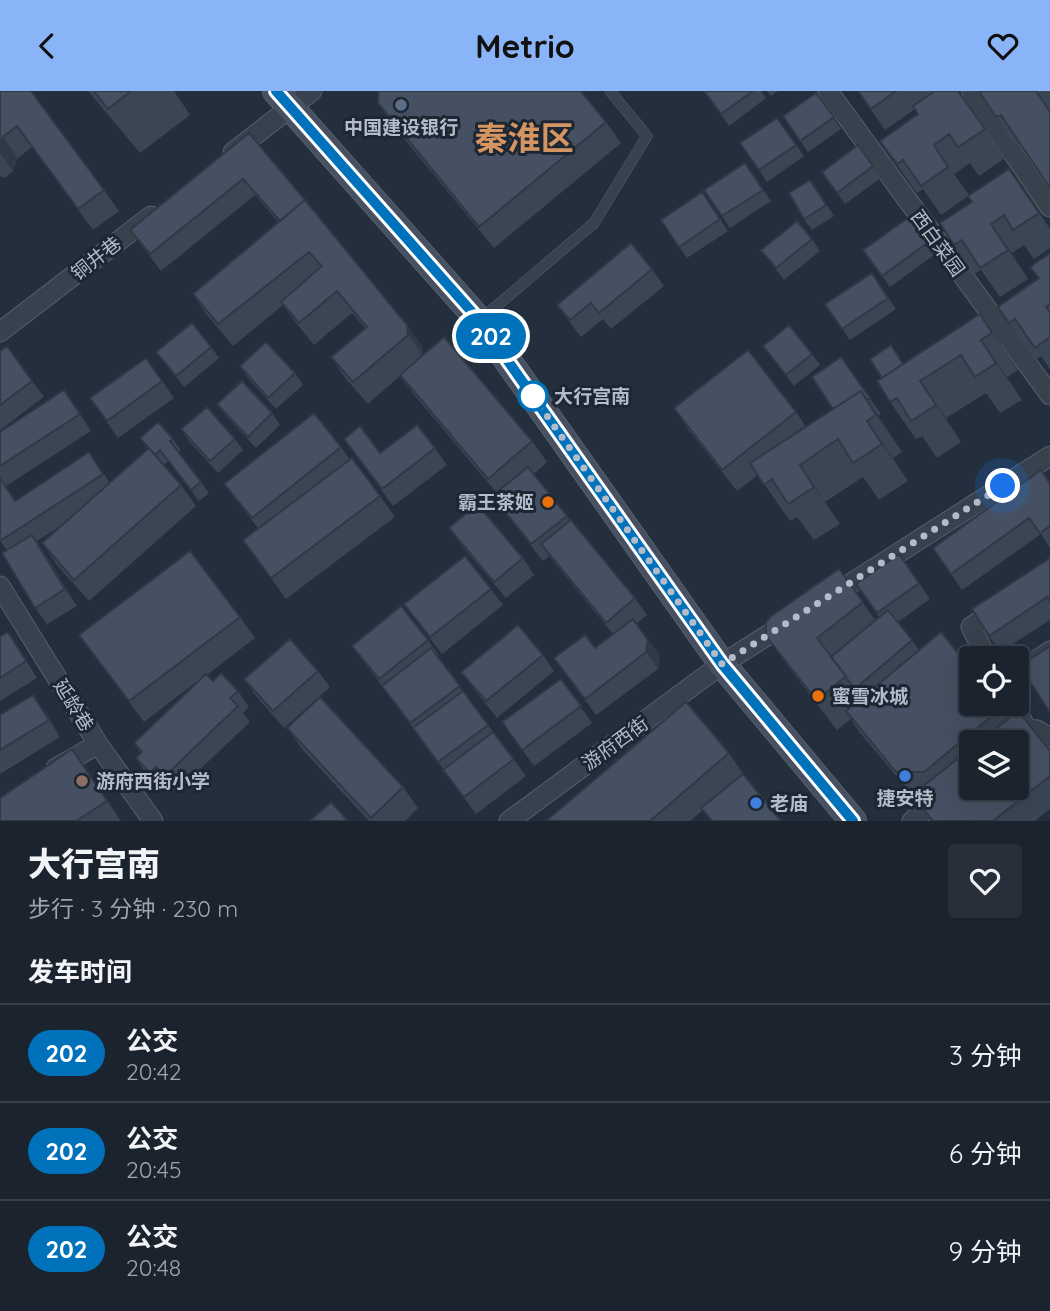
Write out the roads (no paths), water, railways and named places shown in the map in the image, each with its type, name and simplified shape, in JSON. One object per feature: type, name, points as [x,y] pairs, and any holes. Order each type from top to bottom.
[{"type":"main road","points":[[293,96],[479,320],[722,664],[853,821]]},
{"type":"street","name":"西白菜园","points":[[828,91],[1050,395]]},
{"type":"street","points":[[951,109],[974,92],[1050,207]]},
{"type":"street","points":[[216,165],[293,96]]},
{"type":"street","points":[[879,163],[900,147]]},
{"type":"street","name":"铜井巷","points":[[0,332],[162,207]]},
{"type":"street","name":"游府西街","points":[[509,821],[722,664],[1050,456]]},
{"type":"street","name":"延龄巷","points":[[0,586],[98,744],[153,821]]},
{"type":"street","points":[[981,646],[971,627],[1016,597]]},
{"type":"street","points":[[1029,666],[1050,651]]},
{"type":"street","points":[[1020,716],[1027,729],[1037,730],[1050,738]]},
{"type":"street","points":[[44,775],[98,744]]},
{"type":"street","points":[[912,821],[959,783]]},
{"type":"lane","points":[[479,320],[594,223],[647,136],[610,91]]},
{"type":"place","name":"中国建设银行","points":[[401,105]]},
{"type":"place","name":"大行宫南","points":[[533,396]]},
{"type":"place","name":"霸王茶姬","points":[[548,502]]},
{"type":"place","name":"蜜雪冰城","points":[[818,696]]},
{"type":"place","name":"捷安特","points":[[905,776]]},
{"type":"place","name":"游府西街小学","points":[[82,781]]},
{"type":"place","name":"老庙","points":[[756,803]]},
{"type":"district","name":"秦淮区","points":[[524,138]]}]
